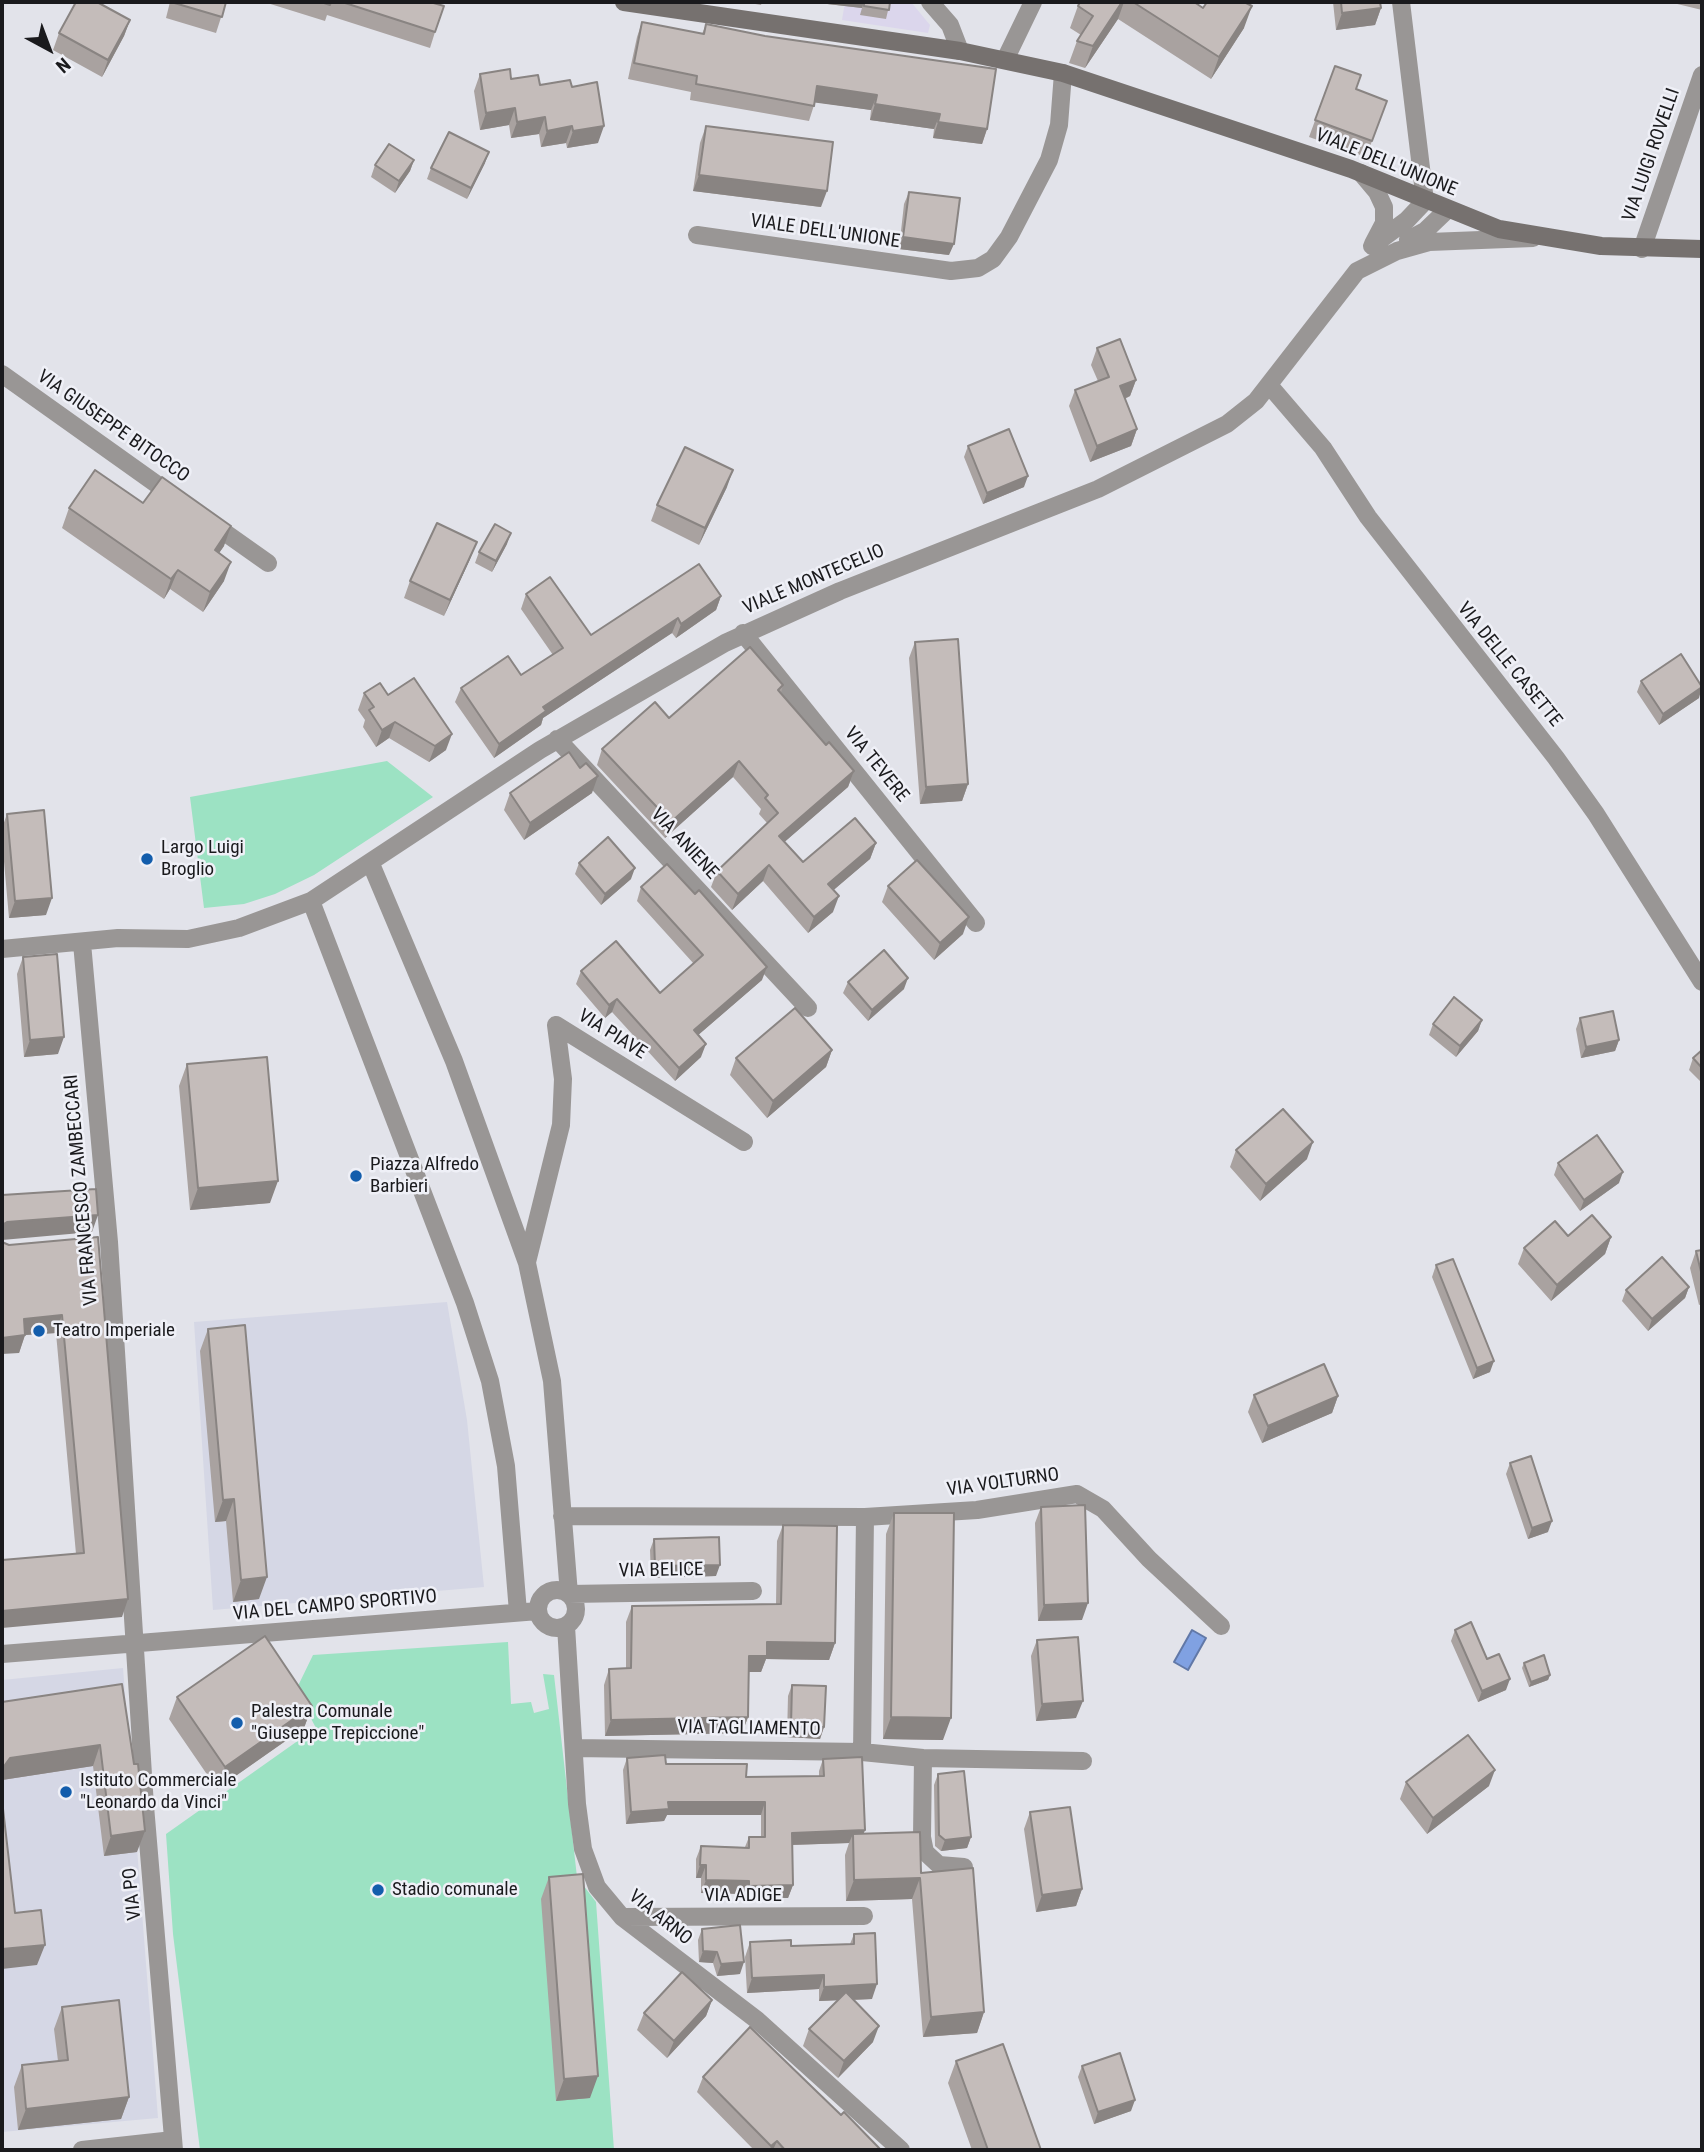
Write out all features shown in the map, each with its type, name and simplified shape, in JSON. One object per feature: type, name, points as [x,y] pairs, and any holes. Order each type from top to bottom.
[{"type":"main road","name":"VIALE DELL'UNIONE","points":[[624,2],[960,51],[1063,73],[1361,173],[1499,229],[1537,237],[1642,249],[1702,248]]},
{"type":"street","points":[[930,2],[950,25],[960,51]]},
{"type":"street","points":[[1005,60],[1034,2]]},
{"type":"street","points":[[1376,253],[1425,201],[1401,2]]},
{"type":"street","name":"VIALE DELL'UNIONE","points":[[697,234],[951,271],[978,268],[993,259],[1009,237],[1049,160],[1059,125],[1063,73]]},
{"type":"street","name":"VIA LUIGI ROVELLI","points":[[1642,249],[1702,75]]},
{"type":"street","points":[[1361,173],[1377,192],[1384,207],[1384,223],[1376,253]]},
{"type":"street","points":[[1376,253],[1425,231],[1447,210]]},
{"type":"street","name":"VIALE MONTECELIO","points":[[2,950],[202,936],[250,924],[311,901],[557,739],[743,633],[1142,469],[1235,420],[1269,385],[1357,271],[1376,253],[1440,240],[1537,237]]},
{"type":"street","name":"VIA GIUSEPPE BITOCCO","points":[[2,374],[268,563]]},
{"type":"street","name":"VIA DELLE CASETTE","points":[[1269,385],[1323,448],[1376,528],[1597,814],[1702,982]]},
{"type":"street","name":"VIA TEVERE","points":[[743,633],[976,923]]},
{"type":"street","name":"VIA ANIENE","points":[[557,739],[808,1008]]},
{"type":"street","points":[[371,864],[454,1061],[527,1263],[552,1381],[569,1594],[576,1607],[575,1615],[566,1626],[548,1626],[538,1611],[540,1600],[548,1592],[559,1590],[569,1594]]},
{"type":"street","points":[[311,901],[466,1303],[490,1381],[504,1451],[518,1612]]},
{"type":"street","name":"VIA FRANCESCO ZAMBECCARI","points":[[82,943],[136,1643]]},
{"type":"street","name":"VIA PIAVE","points":[[527,1263],[561,1125],[563,1079],[556,1025],[744,1142]]},
{"type":"street","name":"VIA VOLTURNO","points":[[562,1516],[865,1517],[976,1510],[1069,1494],[1084,1496],[1103,1509],[1149,1559],[1221,1626]]},
{"type":"street","points":[[862,1752],[865,1517]]},
{"type":"street","name":"VIA BELICE","points":[[569,1594],[753,1591]]},
{"type":"street","name":"VIA DEL CAMPO SPORTIVO","points":[[2,1654],[538,1611]]},
{"type":"street","name":"VIA ARNO","points":[[566,1626],[577,1804],[586,1860],[601,1894],[622,1917],[757,2020],[901,2150]]},
{"type":"street","name":"VIA PO","points":[[136,1643],[145,1806],[161,1962],[173,2145]]},
{"type":"street","name":"VIA TAGLIAMENTO","points":[[574,1748],[862,1752],[923,1758],[1083,1761]]},
{"type":"street","points":[[923,1758],[922,1837],[925,1852],[939,1865],[964,1867]]},
{"type":"street","name":"VIA ADIGE","points":[[622,1917],[864,1916]]},
{"type":"street","points":[[82,2150],[173,2145]]},
{"type":"shaded area","points":[[845,2],[911,2],[930,25],[928,33],[842,20]]},
{"type":"shaded area","points":[[447,1302],[467,1420],[484,1587],[213,1610],[194,1322]]},
{"type":"shaded area","name":"Istituto Commerciale \"Leonardo da Vinci\"","points":[[123,1668],[158,2118],[2,2132],[2,1680]]},
{"type":"green space","points":[[387,761],[433,797],[314,875],[275,894],[244,904],[204,908],[190,797]]},
{"type":"green space","name":"Stadio comunale","points":[[508,1642],[511,1704],[531,1702],[534,1713],[549,1709],[543,1674],[554,1675],[577,1877],[596,1902],[614,2150],[200,2150],[173,1934],[166,1834],[316,1728],[296,1690],[313,1655]]},
{"type":"water","points":[[1192,1630],[1206,1638],[1188,1670],[1174,1662]]},
{"type":"building","points":[[76,2],[97,2],[130,20],[108,60],[59,33]]},
{"type":"building","points":[[171,2],[226,2],[222,17]]},
{"type":"building","points":[[342,2],[430,2],[444,6],[435,32]]},
{"type":"building","points":[[864,2],[890,2],[889,10],[864,6]]},
{"type":"building","points":[[1080,2],[1122,2],[1093,46],[1077,41],[1093,16],[1078,6]]},
{"type":"building","points":[[1133,2],[1194,2],[1203,8],[1207,2],[1244,2],[1252,6],[1219,57]]},
{"type":"building","points":[[1341,2],[1380,2],[1381,8],[1342,13]]},
{"type":"building","points":[[642,22],[704,34],[706,24],[765,36],[996,69],[987,129],[938,122],[940,114],[875,104],[877,95],[817,86],[814,106],[696,84],[697,76],[634,63]]},
{"type":"building","points":[[1335,66],[1361,75],[1356,89],[1387,101],[1372,141],[1315,120]]},
{"type":"building","points":[[510,69],[511,79],[538,75],[540,85],[570,80],[572,87],[597,82],[604,126],[573,131],[572,126],[547,131],[545,117],[517,122],[515,108],[486,113],[480,74]]},
{"type":"building","points":[[706,126],[833,142],[827,191],[699,175]]},
{"type":"building","points":[[449,132],[489,152],[471,188],[431,168]]},
{"type":"building","points":[[389,144],[414,160],[399,181],[375,165]]},
{"type":"building","points":[[909,192],[960,198],[954,244],[903,237]]},
{"type":"building","points":[[1120,339],[1136,380],[1120,386],[1137,429],[1097,446],[1075,390],[1109,377],[1097,348]]},
{"type":"building","points":[[1009,429],[1028,476],[987,493],[968,446]]},
{"type":"building","points":[[685,447],[733,470],[705,528],[657,505]]},
{"type":"building","points":[[95,470],[143,503],[162,477],[231,526],[215,550],[231,562],[210,592],[178,570],[171,579],[69,508]]},
{"type":"building","points":[[437,523],[477,542],[450,600],[410,581]]},
{"type":"building","points":[[495,524],[511,533],[496,561],[479,552]]},
{"type":"building","points":[[699,564],[721,596],[681,624],[678,618],[543,707],[546,711],[499,744],[461,688],[508,656],[521,675],[563,648],[526,594],[550,577],[591,635]]},
{"type":"building","points":[[958,639],[968,784],[926,787],[915,642]]},
{"type":"building","points":[[750,647],[783,685],[778,690],[826,745],[829,742],[854,771],[779,836],[803,862],[855,818],[876,843],[828,884],[839,896],[814,917],[769,865],[738,894],[717,871],[778,813],[765,798],[768,795],[739,761],[671,822],[602,749],[655,702],[669,718]]},
{"type":"building","points":[[1681,654],[1702,687],[1663,714],[1641,681]]},
{"type":"building","points":[[414,678],[452,734],[435,746],[395,722],[382,730],[369,710],[374,707],[364,693],[380,683],[388,695]]},
{"type":"building","points":[[569,752],[580,768],[586,763],[598,776],[530,823],[510,793]]},
{"type":"building","points":[[44,810],[52,898],[15,901],[7,814]]},
{"type":"building","points":[[608,837],[635,868],[605,894],[579,863]]},
{"type":"building","points":[[917,860],[969,917],[940,943],[888,886]]},
{"type":"building","points":[[667,864],[695,894],[699,890],[767,967],[694,1030],[706,1044],[679,1068],[617,999],[609,1005],[581,971],[616,941],[660,993],[703,955],[641,887]]},
{"type":"building","points":[[884,950],[908,978],[872,1010],[848,982]]},
{"type":"building","points":[[57,954],[64,1037],[30,1040],[23,957]]},
{"type":"building","points":[[1454,997],[1482,1020],[1460,1046],[1433,1024]]},
{"type":"building","points":[[795,1008],[832,1050],[773,1101],[736,1058]]},
{"type":"building","points":[[1613,1011],[1619,1040],[1586,1047],[1580,1018]]},
{"type":"building","points":[[1702,1050],[1702,1068],[1693,1058]]},
{"type":"building","points":[[267,1057],[278,1181],[198,1188],[187,1064]]},
{"type":"building","points":[[1283,1109],[1313,1142],[1266,1184],[1236,1150]]},
{"type":"building","points":[[1597,1135],[1623,1172],[1584,1200],[1558,1163]]},
{"type":"building","points":[[96,1189],[98,1215],[7,1222],[2,1225],[2,1195]]},
{"type":"building","points":[[1592,1215],[1611,1237],[1557,1285],[1524,1248],[1555,1221],[1568,1236]]},
{"type":"building","points":[[98,1237],[128,1599],[2,1611],[2,1560],[84,1553],[62,1315],[24,1319],[25,1335],[2,1338],[2,1242],[9,1245]]},
{"type":"building","points":[[1702,1250],[1702,1276],[1696,1251]]},
{"type":"building","points":[[1662,1257],[1689,1287],[1652,1319],[1626,1290]]},
{"type":"building","points":[[1453,1259],[1494,1361],[1477,1368],[1436,1265]]},
{"type":"building","points":[[245,1325],[267,1577],[241,1580],[234,1499],[223,1500],[208,1329]]},
{"type":"building","points":[[1324,1364],[1338,1396],[1268,1426],[1254,1395]]},
{"type":"building","points":[[1531,1456],[1552,1521],[1532,1528],[1510,1463]]},
{"type":"building","points":[[1085,1505],[1088,1603],[1044,1605],[1041,1507]]},
{"type":"building","points":[[894,1513],[954,1513],[951,1718],[891,1717]]},
{"type":"building","points":[[783,1525],[837,1526],[835,1643],[767,1642],[767,1656],[749,1656],[748,1717],[611,1720],[609,1669],[631,1668],[632,1606],[781,1604]]},
{"type":"building","points":[[719,1537],[720,1565],[655,1566],[654,1539]]},
{"type":"building","points":[[1471,1622],[1487,1659],[1499,1654],[1510,1679],[1482,1691],[1455,1630]]},
{"type":"building","name":"Palestra Comunale \"Giuseppe Trepiccione\"","points":[[265,1636],[312,1706],[225,1767],[177,1697]]},
{"type":"building","points":[[1078,1637],[1083,1701],[1042,1704],[1037,1640]]},
{"type":"building","points":[[1544,1655],[1550,1675],[1531,1682],[1524,1663]]},
{"type":"building","points":[[122,1684],[134,1764],[138,1764],[145,1831],[111,1836],[100,1745],[10,1758],[2,1769],[2,1702]]},
{"type":"building","points":[[792,1685],[826,1686],[824,1727],[791,1726]]},
{"type":"building","points":[[1468,1735],[1495,1770],[1433,1818],[1406,1782]]},
{"type":"building","points":[[665,1755],[666,1764],[747,1764],[746,1777],[824,1776],[823,1759],[862,1757],[865,1830],[792,1833],[793,1885],[749,1886],[749,1881],[706,1880],[706,1865],[700,1865],[701,1846],[749,1848],[749,1837],[765,1837],[765,1802],[668,1802],[669,1809],[631,1812],[627,1758]]},
{"type":"building","points":[[964,1771],[971,1837],[945,1840],[939,1835],[938,1774]]},
{"type":"building","points":[[2,1800],[15,1913],[41,1910],[45,1945],[2,1949]]},
{"type":"building","points":[[1070,1807],[1082,1889],[1042,1895],[1030,1812]]},
{"type":"building","points":[[920,1832],[921,1873],[973,1868],[984,2012],[931,2017],[920,1878],[854,1880],[853,1834]]},
{"type":"building","points":[[583,1874],[598,2076],[564,2079],[549,1877]]},
{"type":"building","points":[[740,1925],[744,1962],[721,1964],[717,1952],[703,1951],[702,1929]]},
{"type":"building","points":[[875,1933],[877,1984],[824,1987],[824,1975],[752,1978],[750,1942],[791,1940],[791,1946],[854,1944],[854,1934]]},
{"type":"building","points":[[682,1972],[712,2000],[674,2041],[644,2013]]},
{"type":"building","points":[[846,1992],[879,2026],[844,2061],[809,2029]]},
{"type":"building","points":[[119,2000],[129,2097],[26,2109],[22,2065],[68,2060],[62,2007]]},
{"type":"building","points":[[750,2027],[841,2115],[844,2112],[881,2150],[785,2150],[777,2141],[771,2146],[703,2077]]},
{"type":"building","points":[[1003,2044],[1041,2150],[988,2150],[956,2061]]},
{"type":"building","points":[[1120,2053],[1135,2100],[1098,2112],[1082,2066]]},
{"type":"place","name":"Largo Luigi Broglio","points":[[147,859]]},
{"type":"place","name":"Piazza Alfredo Barbieri","points":[[356,1176]]},
{"type":"place","name":"Teatro Imperiale","points":[[39,1331]]},
{"type":"place","name":"Palestra Comunale \"Giuseppe Trepiccione\"","points":[[237,1723]]},
{"type":"place","name":"Istituto Commerciale \"Leonardo da Vinci\"","points":[[66,1792]]},
{"type":"place","name":"Stadio comunale","points":[[378,1890]]}]
